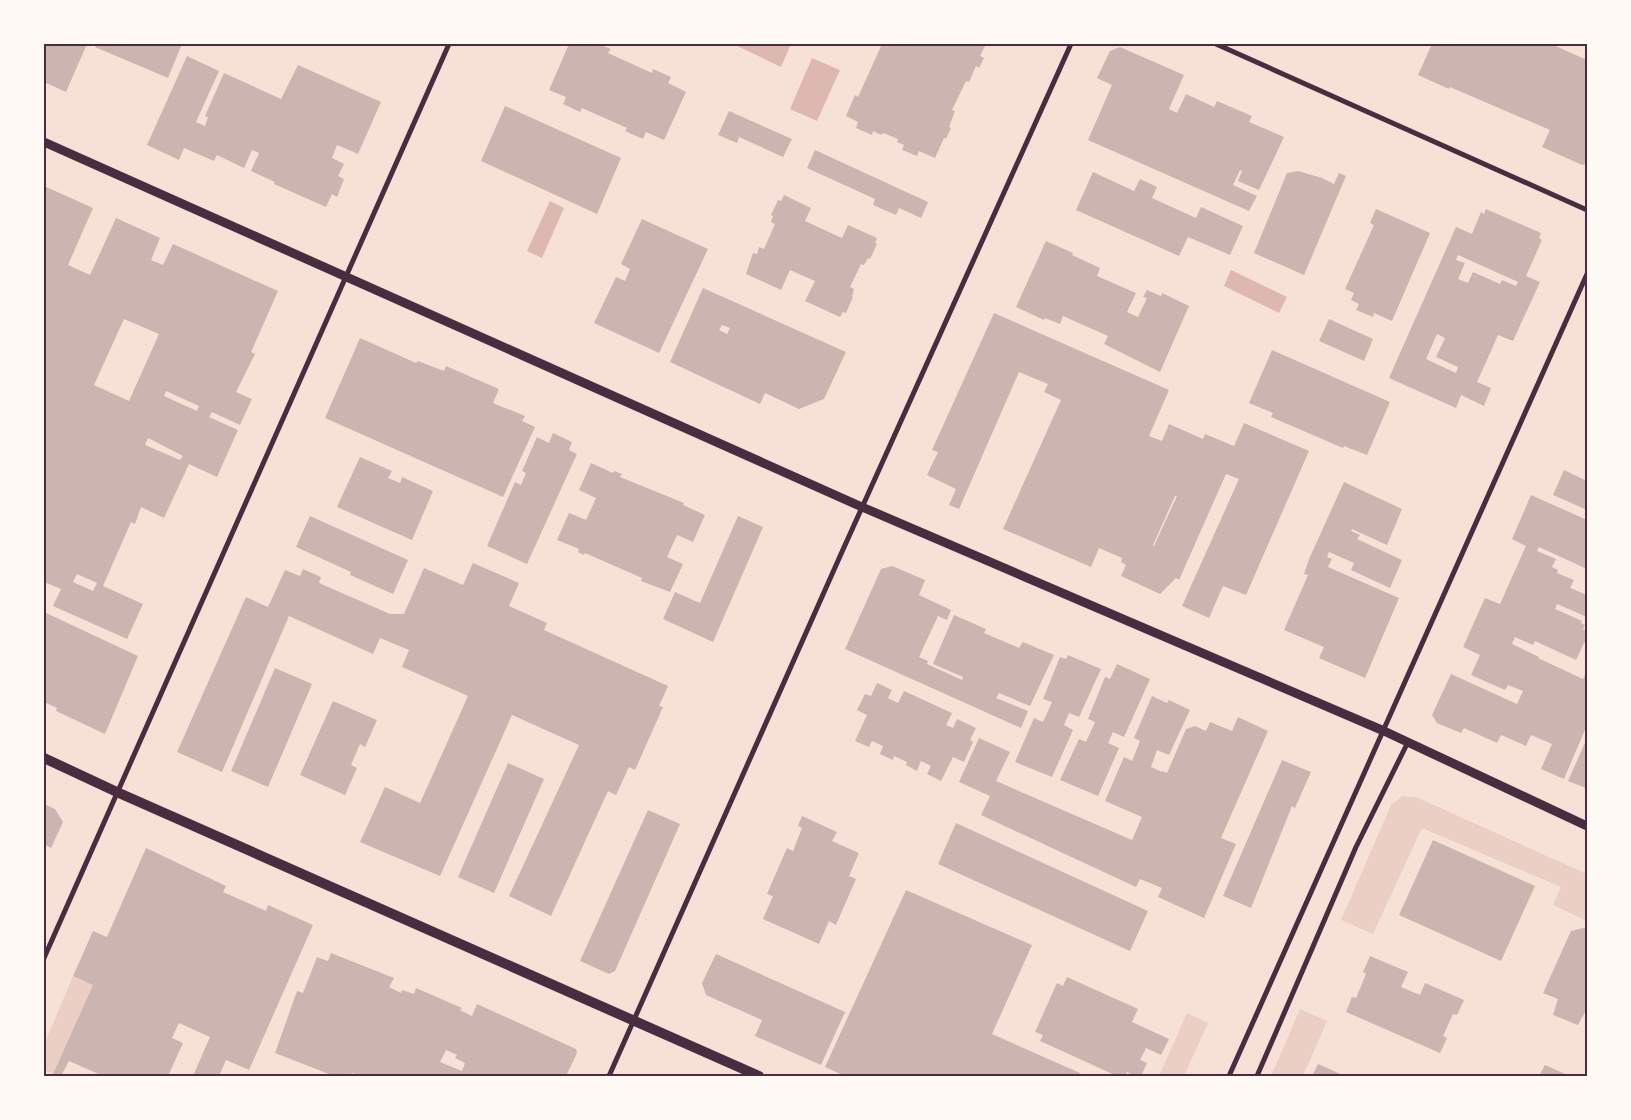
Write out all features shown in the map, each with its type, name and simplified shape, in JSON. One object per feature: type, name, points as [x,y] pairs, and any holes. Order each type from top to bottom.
[{"type":"main road","points":[[44,758],[119,793],[759,1076]]},
{"type":"street","points":[[44,958],[119,793],[345,276],[449,44]]},
{"type":"street","points":[[610,1076],[862,507],[1071,44]]},
{"type":"street","points":[[1216,44],[1587,210]]},
{"type":"street","points":[[44,142],[862,507],[1384,730],[1587,826]]},
{"type":"street","points":[[1229,1076],[1587,274]]},
{"type":"street","points":[[1257,1076],[1356,847],[1408,742]]},
{"type":"shaded area","points":[[733,44],[791,44],[781,67]]},
{"type":"shaded area","points":[[812,58],[840,70],[817,121],[790,109]]},
{"type":"shaded area","points":[[550,201],[564,208],[542,258],[527,251]]},
{"type":"shaded area","points":[[1231,270],[1287,297],[1279,313],[1224,286]]},
{"type":"shaded area","points":[[1402,796],[1416,797],[1587,874],[1587,921],[1553,905],[1561,887],[1422,828],[1373,934],[1341,920],[1391,805]]},
{"type":"shaded area","points":[[73,976],[93,985],[53,1074],[44,1070],[44,1045]]},
{"type":"shaded area","points":[[1300,1009],[1327,1021],[1303,1076],[1271,1076]]},
{"type":"shaded area","points":[[1187,1013],[1208,1023],[1184,1076],[1159,1076]]},
{"type":"building","points":[[44,44],[87,44],[66,92],[44,82]]},
{"type":"building","points":[[97,44],[182,44],[168,78],[95,47]]},
{"type":"building","points":[[569,44],[585,44],[590,46],[591,44],[598,44],[611,49],[608,53],[652,73],[653,69],[671,77],[668,83],[686,92],[664,140],[646,132],[643,139],[625,131],[627,128],[582,108],[580,112],[563,104],[566,97],[549,90]]},
{"type":"building","points":[[882,44],[986,44],[980,56],[984,58],[979,68],[976,66],[969,82],[966,81],[952,110],[955,111],[949,127],[951,128],[935,158],[919,151],[917,156],[902,150],[904,145],[897,142],[898,139],[873,131],[872,135],[856,128],[858,122],[846,116],[855,95],[858,97]]},
{"type":"building","points":[[1432,44],[1551,44],[1587,60],[1587,164],[1582,165],[1542,147],[1550,130],[1418,75]]},
{"type":"building","points":[[1120,47],[1184,75],[1169,109],[1177,113],[1186,94],[1214,107],[1217,101],[1252,116],[1249,122],[1284,137],[1259,190],[1238,181],[1242,171],[1240,170],[1233,185],[1257,196],[1249,211],[1088,140],[1112,85],[1097,78],[1110,51]]},
{"type":"building","points":[[187,56],[219,71],[196,122],[205,126],[208,117],[205,116],[224,73],[281,99],[298,65],[381,102],[358,154],[337,145],[332,158],[344,164],[338,176],[344,179],[337,197],[332,194],[326,207],[274,184],[275,182],[251,171],[259,153],[252,150],[244,168],[217,155],[214,161],[184,148],[179,160],[147,145]]},
{"type":"building","points":[[505,106],[621,158],[597,214],[481,161]]},
{"type":"building","points":[[729,111],[792,139],[783,157],[739,137],[737,143],[718,135]]},
{"type":"building","points":[[815,150],[928,202],[921,218],[899,208],[896,215],[873,205],[875,199],[807,168]]},
{"type":"building","points":[[1298,171],[1322,178],[1334,184],[1339,173],[1346,176],[1304,275],[1254,253],[1287,173]]},
{"type":"building","points":[[1093,172],[1134,191],[1140,179],[1157,187],[1152,198],[1196,218],[1201,207],[1243,226],[1230,255],[1188,237],[1179,256],[1076,210]]},
{"type":"building","points":[[44,186],[93,208],[68,265],[90,275],[116,218],[160,238],[151,260],[163,265],[173,244],[278,291],[251,352],[255,354],[236,392],[252,399],[240,425],[212,412],[209,417],[238,430],[217,477],[189,464],[164,518],[141,507],[135,524],[131,522],[103,586],[143,604],[127,639],[53,606],[61,589],[44,582]],"holes":[[[124,319],[159,334],[129,401],[94,385]],[[166,391],[199,406],[197,411],[164,396]],[[148,438],[183,456],[180,460],[145,445]],[[77,574],[97,583],[93,591],[73,582]]]},
{"type":"building","points":[[784,195],[811,208],[805,221],[842,238],[848,225],[877,238],[875,243],[877,244],[870,259],[868,258],[864,265],[861,264],[850,287],[854,289],[853,297],[846,313],[843,312],[840,317],[805,301],[815,281],[790,270],[781,290],[746,274],[753,253],[757,254],[759,247],[764,249],[775,224],[771,222],[773,216],[771,215],[778,200],[781,201]]},
{"type":"building","points":[[1376,209],[1430,233],[1392,321],[1374,313],[1373,317],[1356,310],[1359,304],[1351,300],[1354,293],[1345,289],[1374,225],[1370,223]]},
{"type":"building","points":[[1486,209],[1541,233],[1539,238],[1542,240],[1526,276],[1540,282],[1513,341],[1498,335],[1477,382],[1491,388],[1484,406],[1461,395],[1456,408],[1389,378],[1456,227],[1472,234],[1481,212],[1484,214]],"holes":[[[1458,255],[1518,282],[1516,286],[1502,280],[1500,284],[1473,272],[1468,283],[1458,279],[1465,263],[1456,260]],[[1437,334],[1445,338],[1436,357],[1458,367],[1456,373],[1426,359]]]},
{"type":"building","points":[[642,219],[708,249],[659,353],[594,323],[616,277],[625,281],[630,269],[621,264]]},
{"type":"building","points":[[1046,241],[1100,268],[1097,276],[1136,293],[1127,312],[1138,317],[1147,298],[1143,297],[1147,290],[1161,296],[1162,293],[1189,306],[1160,372],[1104,344],[1108,336],[1063,316],[1060,324],[1045,318],[1044,320],[1016,307]]},
{"type":"building","points":[[703,288],[846,352],[824,399],[799,409],[765,393],[760,404],[670,362]],"holes":[[[722,325],[730,328],[727,334],[719,330]]]},
{"type":"building","points":[[994,313],[1169,390],[1149,436],[1162,441],[1169,424],[1203,439],[1205,434],[1234,446],[1244,423],[1309,451],[1246,595],[1223,586],[1209,618],[1182,606],[1239,479],[1226,474],[1179,580],[1176,578],[1160,594],[1121,576],[1126,565],[1121,562],[1122,558],[1099,548],[1091,567],[1003,529],[1061,400],[1044,392],[1048,384],[1019,372],[959,509],[949,505],[956,489],[927,475],[938,452],[932,450]],"holes":[[[1175,496],[1177,496],[1154,546]]]},
{"type":"building","points":[[1329,319],[1373,339],[1364,361],[1319,341]]},
{"type":"building","points":[[360,338],[416,363],[418,361],[444,371],[446,366],[499,389],[493,403],[525,416],[522,421],[535,427],[503,497],[325,418]]},
{"type":"building","points":[[1272,350],[1390,402],[1367,455],[1344,446],[1343,448],[1271,417],[1273,413],[1249,403]]},
{"type":"building","points":[[553,433],[572,442],[569,450],[577,454],[527,564],[487,546],[515,482],[521,485],[526,473],[522,471],[537,437],[549,443]]},
{"type":"building","points":[[360,457],[392,471],[388,478],[400,483],[402,477],[433,491],[412,540],[337,507]]},
{"type":"building","points":[[591,463],[613,473],[614,471],[622,474],[620,477],[684,503],[683,505],[705,515],[693,542],[677,535],[667,557],[683,564],[670,592],[641,581],[642,578],[585,553],[584,555],[578,552],[579,549],[557,540],[569,513],[586,520],[596,498],[579,490]]},
{"type":"building","points":[[1564,470],[1587,481],[1587,510],[1553,495]]},
{"type":"building","points":[[1344,482],[1402,509],[1387,545],[1352,529],[1351,531],[1360,535],[1357,539],[1402,560],[1390,588],[1351,570],[1354,563],[1329,552],[1327,557],[1332,559],[1328,567],[1399,598],[1365,678],[1319,658],[1324,647],[1284,630],[1308,575],[1304,574],[1309,559]]},
{"type":"building","points":[[1531,495],[1587,520],[1587,569],[1539,547],[1537,551],[1556,559],[1552,567],[1558,570],[1557,573],[1574,580],[1570,588],[1587,595],[1587,617],[1557,604],[1555,609],[1582,621],[1581,623],[1585,625],[1583,629],[1587,631],[1587,644],[1584,643],[1576,660],[1535,641],[1533,645],[1515,637],[1512,644],[1583,679],[1587,670],[1587,725],[1564,779],[1541,769],[1552,744],[1531,735],[1526,746],[1501,735],[1497,743],[1464,728],[1461,733],[1437,723],[1432,715],[1451,674],[1517,704],[1523,691],[1508,685],[1505,690],[1471,675],[1480,655],[1463,647],[1485,598],[1500,604],[1526,546],[1512,539]]},
{"type":"building","points":[[310,516],[408,560],[393,594],[350,575],[351,572],[296,547]]},
{"type":"building","points":[[738,516],[763,527],[713,642],[663,619],[675,592],[700,603]]},
{"type":"building","points":[[473,563],[519,583],[509,606],[547,623],[544,630],[668,686],[659,706],[663,707],[635,770],[629,767],[616,795],[608,791],[551,916],[509,896],[579,745],[512,715],[440,876],[360,842],[385,787],[420,803],[468,696],[402,667],[409,650],[380,638],[373,654],[289,616],[222,772],[177,752],[246,597],[268,607],[285,570],[300,576],[303,569],[321,577],[319,583],[390,614],[404,614],[424,568],[463,585]]},
{"type":"building","points":[[892,566],[925,580],[919,595],[951,610],[947,620],[938,616],[919,657],[928,661],[927,664],[962,680],[963,677],[933,664],[954,615],[986,629],[984,633],[1019,648],[1023,642],[1054,655],[1030,706],[999,693],[996,698],[1028,711],[1021,728],[845,649],[881,569]]},
{"type":"building","points":[[44,612],[138,656],[105,734],[56,711],[57,708],[44,702]]},
{"type":"building","points":[[1068,655],[1101,669],[1079,717],[1069,713],[1064,725],[1073,730],[1052,777],[1015,762],[1034,718],[1043,722],[1052,702],[1043,699],[1060,657],[1066,659]]},
{"type":"building","points":[[1117,664],[1150,679],[1124,737],[1113,732],[1108,743],[1119,748],[1098,796],[1060,780],[1079,739],[1086,742],[1095,722],[1088,719],[1105,677],[1110,679]]},
{"type":"building","points":[[275,668],[312,684],[268,787],[231,771]]},
{"type":"building","points":[[877,683],[892,690],[888,698],[898,703],[904,691],[952,713],[946,725],[953,728],[957,719],[976,728],[970,740],[973,742],[964,762],[953,757],[941,781],[927,774],[931,766],[921,761],[917,771],[906,765],[907,762],[894,756],[893,760],[880,754],[883,746],[872,741],[869,747],[855,741],[867,715],[857,710],[865,694],[871,696]]},
{"type":"building","points":[[1152,696],[1167,703],[1169,700],[1190,710],[1169,755],[1157,750],[1151,767],[1162,772],[1167,773],[1186,729],[1195,726],[1206,731],[1210,722],[1232,731],[1238,717],[1268,731],[1221,838],[1236,844],[1204,918],[1158,897],[1162,888],[1140,879],[1136,887],[981,815],[990,796],[959,782],[979,738],[1010,752],[996,781],[1132,840],[1142,817],[1105,801],[1124,757],[1132,761],[1140,741],[1134,738]]},
{"type":"building","points":[[333,701],[377,720],[365,747],[360,744],[351,765],[357,768],[345,795],[300,775]]},
{"type":"building","points":[[1587,738],[1587,786],[1586,788],[1568,781]]},
{"type":"building","points":[[1282,760],[1311,772],[1295,808],[1292,806],[1251,908],[1223,896]]},
{"type":"building","points":[[508,763],[544,779],[494,893],[458,877]]},
{"type":"building","points":[[44,804],[55,809],[63,822],[51,848],[44,844]]},
{"type":"building","points":[[648,810],[680,824],[615,971],[609,974],[580,961]]},
{"type":"building","points":[[802,816],[837,832],[832,841],[859,853],[849,876],[856,879],[836,925],[829,921],[819,944],[763,919],[773,896],[767,894],[787,848],[793,851],[802,828],[798,826]]},
{"type":"building","points":[[956,823],[1148,911],[1130,951],[938,864]]},
{"type":"building","points":[[1433,840],[1535,886],[1501,961],[1399,915]]},
{"type":"building","points":[[146,848],[226,886],[223,892],[266,911],[268,905],[313,925],[249,1070],[226,1060],[219,1076],[193,1076],[210,1037],[179,1023],[172,1038],[183,1043],[168,1076],[103,1076],[69,1061],[61,1076],[51,1076],[93,985],[73,976],[93,931],[107,937]]},
{"type":"building","points":[[906,890],[1032,945],[992,1034],[1080,1073],[1079,1076],[845,1076],[825,1067]]},
{"type":"building","points":[[1587,927],[1587,1011],[1578,1025],[1553,1015],[1558,999],[1543,993],[1571,931]]},
{"type":"building","points":[[331,953],[394,978],[389,987],[401,993],[402,990],[414,994],[416,988],[462,1008],[460,1010],[472,1016],[477,1004],[576,1049],[577,1053],[566,1076],[360,1076],[352,1073],[350,1076],[334,1076],[275,1053],[297,991],[303,993],[317,957],[328,961]],"holes":[[[446,1050],[457,1055],[455,1058],[465,1063],[462,1071],[440,1062]]]},
{"type":"building","points":[[716,954],[845,1012],[821,1065],[755,1036],[762,1020],[706,995],[702,983]]},
{"type":"building","points":[[1370,956],[1408,972],[1401,987],[1420,995],[1425,983],[1464,1000],[1457,1015],[1453,1014],[1443,1036],[1447,1038],[1440,1053],[1346,1012],[1352,997],[1356,998],[1366,974],[1363,972]]},
{"type":"building","points":[[1067,977],[1138,1009],[1132,1022],[1169,1039],[1161,1055],[1146,1048],[1140,1060],[1147,1063],[1141,1076],[1135,1076],[1127,1072],[1125,1076],[1117,1076],[1040,1041],[1043,1035],[1035,1032],[1057,983],[1063,986]]},
{"type":"building","points":[[1318,1064],[1345,1076],[1312,1076]]},
{"type":"building","points":[[1545,1065],[1570,1076],[1539,1076]]}]
